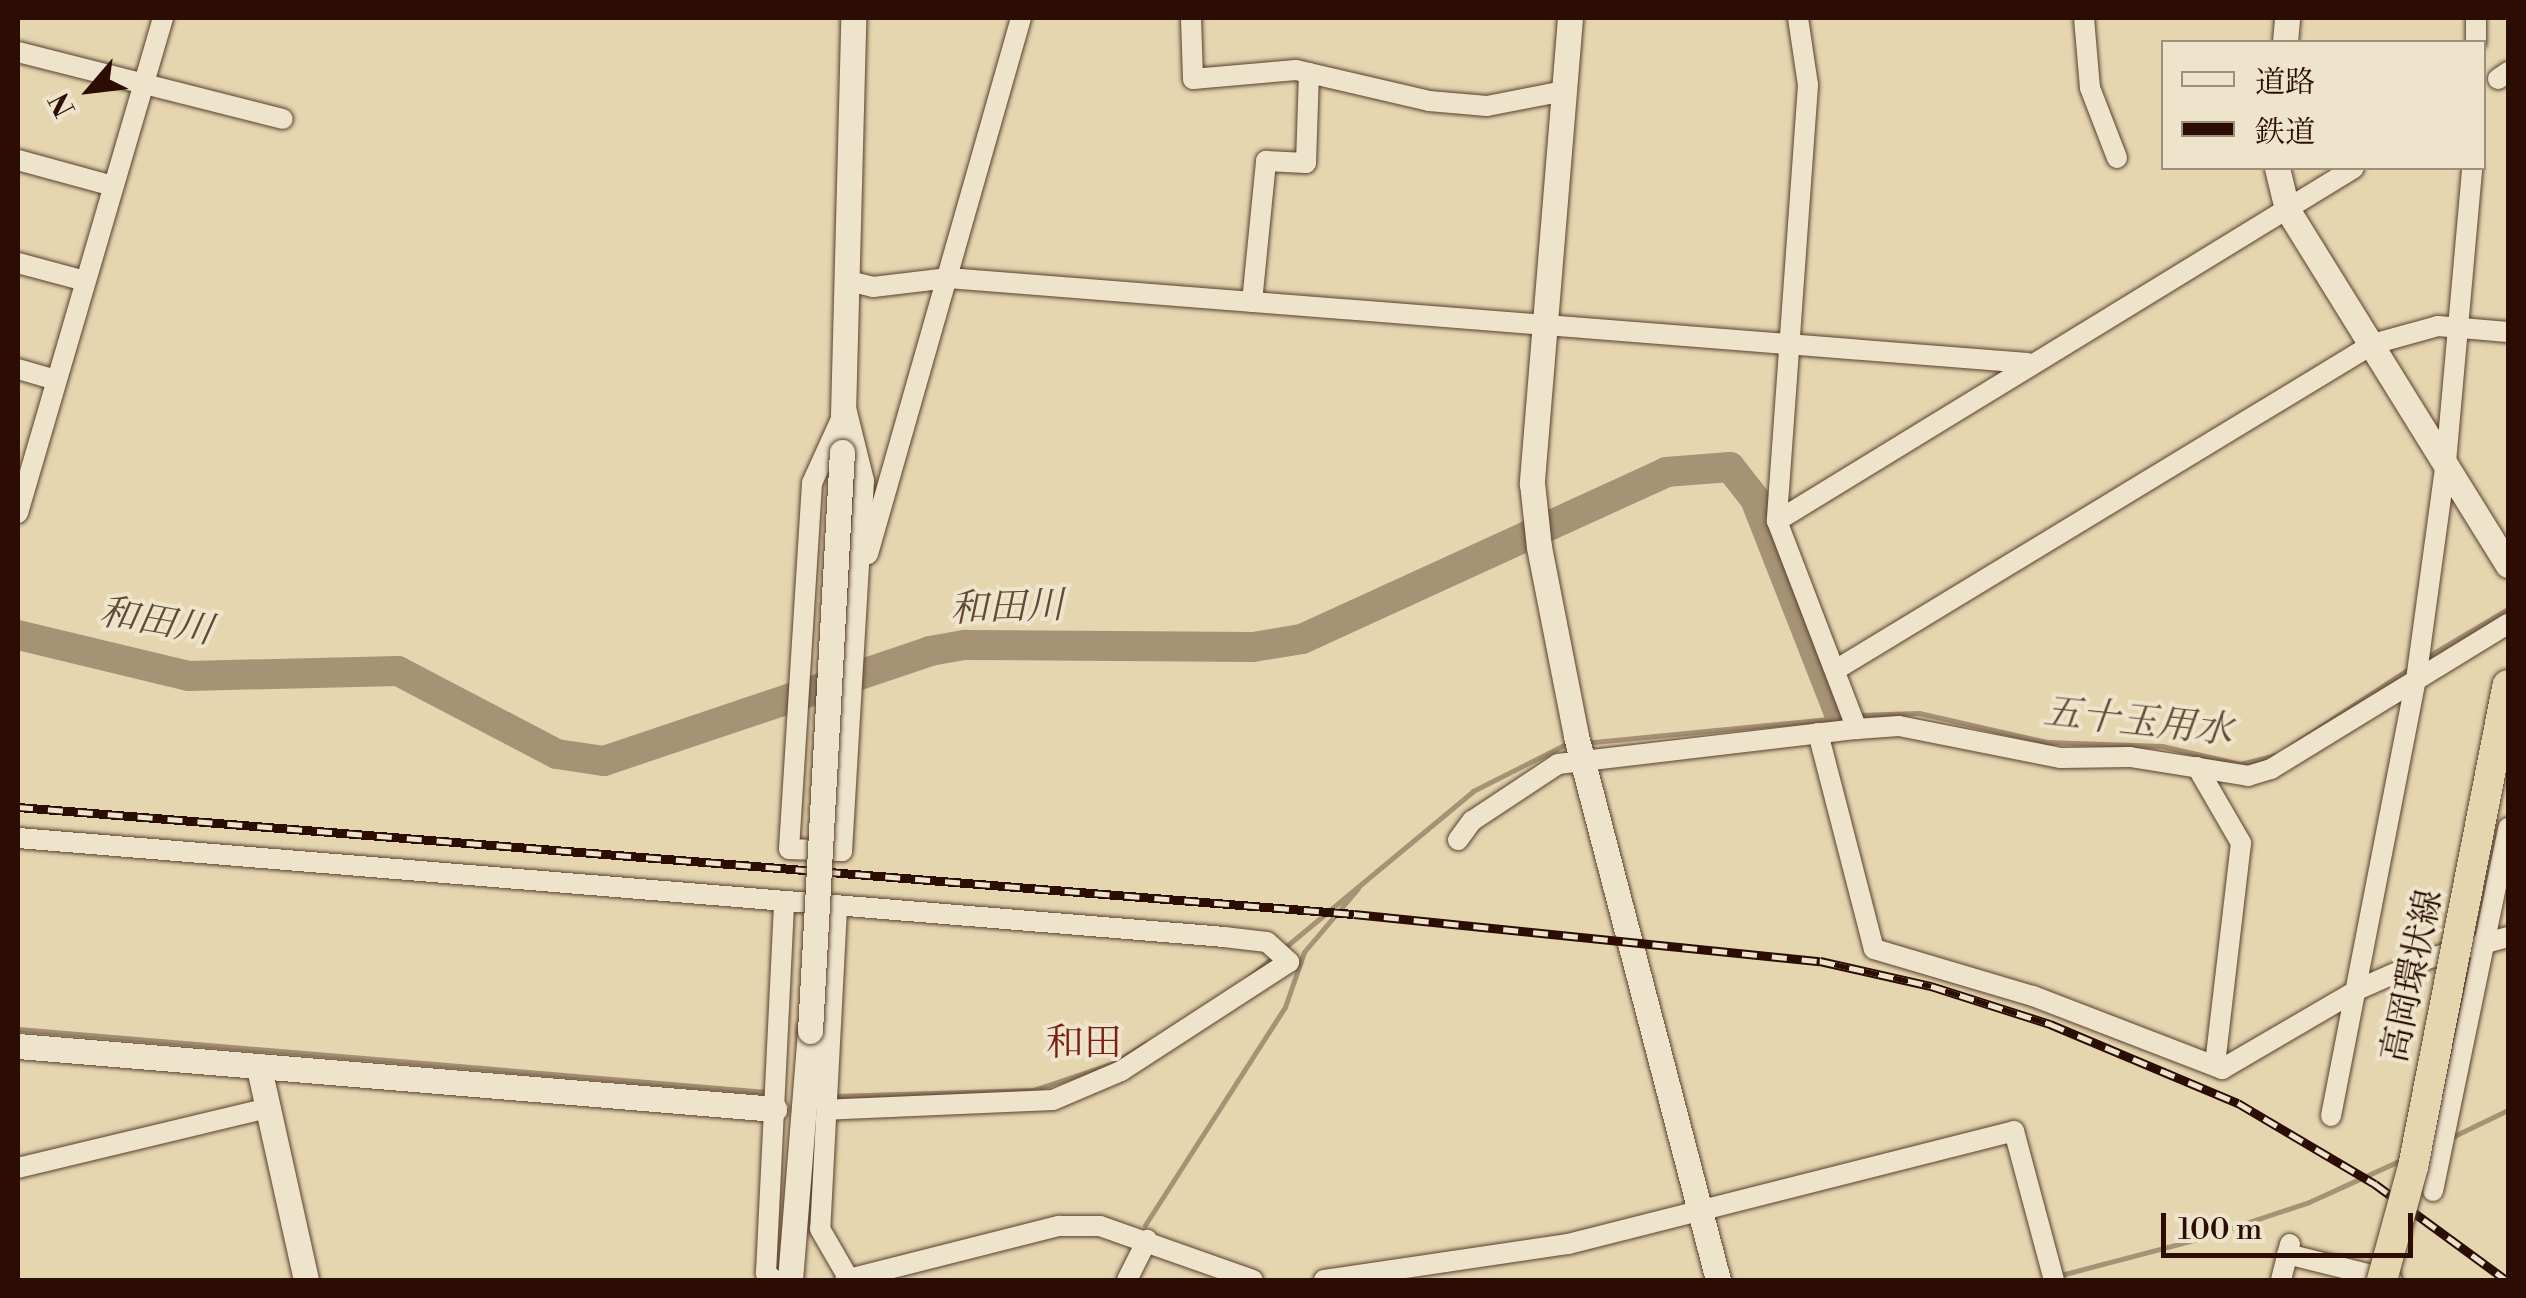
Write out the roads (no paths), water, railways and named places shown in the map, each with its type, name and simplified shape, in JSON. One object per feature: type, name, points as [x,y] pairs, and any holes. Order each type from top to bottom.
[{"type":"main road","name":"高岡環状線","points":[[2382,1280],[2412,1167],[2508,684]]},
{"type":"main road","name":"高岡環状線","points":[[2394,1280],[2508,748]]},
{"type":"street","points":[[18,513],[22,480],[147,82],[163,18]]},
{"type":"street","points":[[790,1280],[846,408],[852,18]]},
{"type":"street","points":[[859,588],[1020,18]]},
{"type":"street","points":[[1190,18],[1193,79],[1308,73],[1429,101],[1487,106],[1564,92]]},
{"type":"street","points":[[1570,18],[1544,325],[1535,505],[1579,749],[1718,1280]]},
{"type":"street","points":[[1798,18],[1808,85],[1794,348],[1777,522],[1853,718]]},
{"type":"street","points":[[2084,18],[2090,88],[2117,158]]},
{"type":"street","points":[[18,52],[283,119]]},
{"type":"street","points":[[1252,302],[1266,160],[1306,163],[1308,73]]},
{"type":"street","points":[[18,160],[112,186]]},
{"type":"street","points":[[2277,170],[2287,209],[2508,565]]},
{"type":"street","points":[[1777,522],[2028,363],[2351,170]]},
{"type":"street","points":[[2330,1116],[2360,989],[2416,680],[2446,462],[2472,170]]},
{"type":"street","points":[[18,262],[85,281]]},
{"type":"street","points":[[849,282],[887,286],[948,278],[1794,348],[2028,363]]},
{"type":"street","points":[[1837,669],[2373,344],[2407,331],[2458,326],[2508,332]]},
{"type":"street","points":[[18,369],[56,380]]},
{"type":"street","points":[[846,408],[864,481],[842,852],[789,850],[812,483],[846,408]]},
{"type":"street","points":[[1458,840],[1472,821],[1579,749],[1818,732],[1853,718],[2061,758],[2197,767],[2248,776],[2271,770],[2508,624]]},
{"type":"street","points":[[1818,732],[1874,949],[2033,996],[2222,1069]]},
{"type":"street","points":[[2197,767],[2241,843],[2216,1058],[2222,1069]]},
{"type":"street","points":[[2433,1191],[2508,828]]},
{"type":"street","points":[[18,838],[1267,942],[1290,962],[1208,1019],[1121,1071],[1053,1100],[827,1109]]},
{"type":"street","points":[[774,1280],[766,1273],[784,903]]},
{"type":"street","points":[[837,909],[820,1229],[847,1280],[1059,1226],[1100,1226],[1253,1280]]},
{"type":"street","points":[[2222,1069],[2360,989],[2427,959],[2508,937]]},
{"type":"street","points":[[778,1018],[832,1022]]},
{"type":"street","points":[[18,1046],[774,1107]]},
{"type":"street","points":[[258,1068],[264,1109],[306,1280]]},
{"type":"street","points":[[19,1160],[264,1109]]},
{"type":"street","points":[[1324,1280],[1568,1244],[1702,1215],[2014,1132],[2052,1273]]},
{"type":"street","points":[[1127,1280],[1147,1240]]},
{"type":"street","points":[[2281,1280],[2289,1248],[2394,1280]]},
{"type":"waterway","name":"和田川","points":[[18,635],[189,676],[398,671],[557,754],[604,761],[930,651],[965,645],[1253,647],[1302,639],[1666,472],[1730,467],[1755,499],[1841,718]]},
{"type":"waterway","name":"五十玉用水","points":[[2427,657],[2508,609]]},
{"type":"waterway","name":"五十玉用水","points":[[2289,747],[2410,668]]},
{"type":"waterway","name":"五十玉用水","points":[[1858,715],[1919,713],[2047,742],[2162,746],[2240,764],[2275,755]]},
{"type":"waterway","points":[[1584,743],[1847,717]]},
{"type":"waterway","points":[[1283,949],[1473,791],[1568,743]]},
{"type":"waterway","points":[[1145,1225],[1285,1007],[1304,952],[1358,888]]},
{"type":"waterway","points":[[1248,978],[1274,956]]},
{"type":"waterway","points":[[18,1029],[767,1092]]},
{"type":"waterway","points":[[833,1096],[1033,1090],[1114,1063],[1146,1043]]},
{"type":"waterway","points":[[2452,1137],[2508,1110]]},
{"type":"waterway","points":[[2057,1276],[2198,1239],[2309,1202],[2401,1160]]},
{"type":"railway","points":[[18,807],[1354,914],[1820,961],[1931,986],[2050,1024],[2238,1103],[2375,1184],[2506,1280]]},
{"type":"district","name":"和田","points":[[1084,1044]]}]
